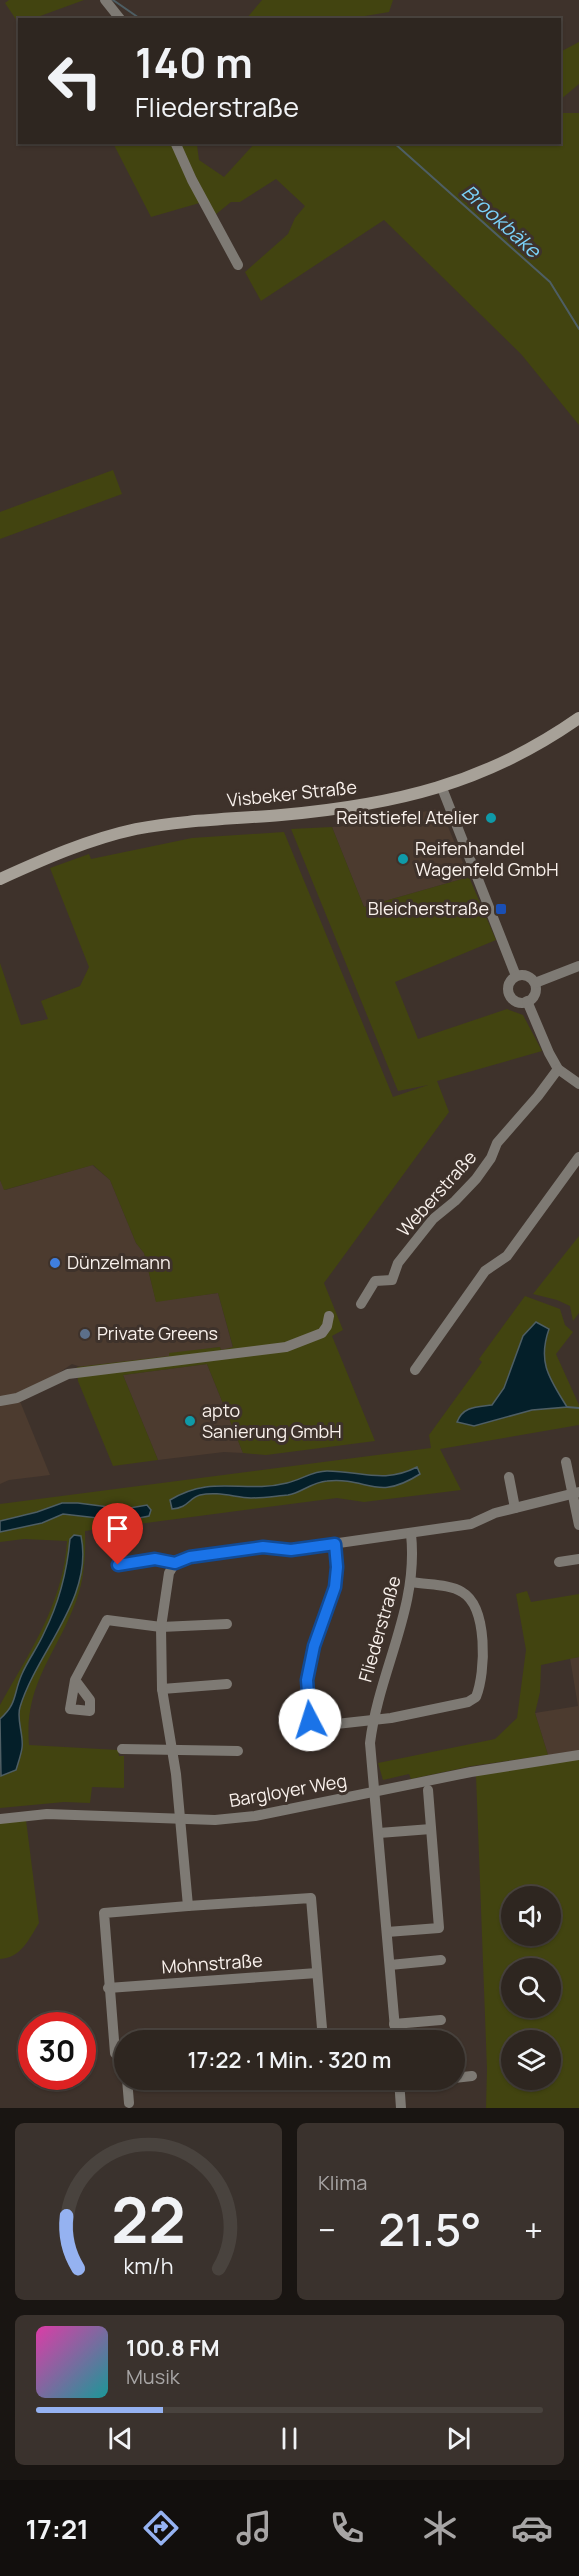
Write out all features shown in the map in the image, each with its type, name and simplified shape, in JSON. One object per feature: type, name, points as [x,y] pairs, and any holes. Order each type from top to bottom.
[{"type":"main road","name":"Visbeker Straße","points":[[0,879],[70,849],[136,829],[344,808],[442,788],[493,767],[554,735],[579,718]]},
{"type":"street","points":[[105,0],[119,18]]},
{"type":"street","points":[[176,144],[192,180],[237,265]]},
{"type":"street","points":[[442,788],[516,976]]},
{"type":"street","points":[[535,983],[579,966]]},
{"type":"street","points":[[516,976],[529,977],[535,983],[535,991],[527,1001],[515,1000],[509,994],[510,982],[516,976]]},
{"type":"street","points":[[527,1001],[558,1069],[579,1084]]},
{"type":"street","name":"Weberstraße","points":[[361,1304],[375,1281],[392,1280],[398,1263],[405,1254],[433,1219],[455,1202],[476,1179],[491,1158],[497,1143],[558,1069]]},
{"type":"street","points":[[415,1370],[485,1271],[507,1256],[579,1157]]},
{"type":"street","points":[[0,1401],[17,1398],[68,1374],[286,1347],[322,1332],[327,1326],[329,1316]]},
{"type":"street","points":[[566,1462],[575,1492],[579,1525]]},
{"type":"street","points":[[508,1477],[515,1508]]},
{"type":"street","points":[[118,1565],[155,1559],[175,1563],[190,1557],[263,1547],[291,1550],[411,1534],[426,1529],[471,1524],[495,1513],[575,1492]]},
{"type":"street","name":"Fliederstraße","points":[[395,2030],[379,1833],[369,1743],[373,1719],[412,1582],[414,1560],[411,1534]]},
{"type":"street","points":[[335,1544],[337,1567],[335,1587],[314,1646],[307,1680],[310,1720],[318,1726],[391,1718],[468,1702],[478,1694],[483,1651],[476,1606],[469,1597],[455,1589],[412,1582]]},
{"type":"street","points":[[560,1562],[579,1559]]},
{"type":"street","points":[[175,1563],[169,1574],[161,1627],[162,1689],[188,1906]]},
{"type":"street","points":[[75,1680],[107,1620],[161,1627],[227,1624]]},
{"type":"street","points":[[162,1689],[227,1684]]},
{"type":"street","points":[[122,1749],[238,1751]]},
{"type":"street","name":"Bargloyer Weg","points":[[0,1819],[67,1814],[215,1820],[255,1816],[471,1772],[579,1755]]},
{"type":"street","points":[[387,1932],[439,1928],[428,1790]]},
{"type":"street","points":[[379,1833],[431,1829]]},
{"type":"street","points":[[114,2044],[104,1913],[188,1906],[311,1898],[322,2030]]},
{"type":"street","points":[[390,1965],[441,1960]]},
{"type":"street","name":"Mohnstraße","points":[[108,1988],[317,1973]]},
{"type":"street","points":[[394,2024],[441,2020]]},
{"type":"street","points":[[465,2077],[472,2076]]},
{"type":"street","points":[[128,2090],[129,2103]]},
{"type":"street","points":[[400,2090],[401,2108]]},
{"type":"shaded area","points":[[9,0],[84,0],[35,18],[18,18],[18,22],[5,3]]},
{"type":"shaded area","points":[[262,0],[393,0],[389,12],[353,18],[247,18]]},
{"type":"shaded area","points":[[579,42],[579,84],[561,99],[561,51]]},
{"type":"shaded area","points":[[561,113],[579,113],[579,425],[521,354],[384,220],[261,301],[245,272],[288,234],[295,218],[305,206],[276,179],[240,202],[231,202],[215,215],[180,144],[197,145],[199,160],[224,177],[254,144],[561,144]]},
{"type":"shaded area","points":[[114,144],[173,144],[203,202],[151,217]]},
{"type":"shaded area","points":[[113,470],[122,494],[0,539],[0,512]]},
{"type":"shaded area","points":[[435,809],[446,822],[469,877],[364,907],[332,827],[375,823]]},
{"type":"shaded area","points":[[332,827],[364,907],[469,877],[496,940],[395,982],[418,1039],[507,1009],[523,1015],[542,1051],[437,1081],[449,1112],[324,1283],[343,1330],[332,1336],[375,1441],[266,1455],[243,1453],[207,1364],[123,1375],[158,1460],[113,1466],[78,1381],[77,1367],[169,1356],[169,1353],[220,1347],[221,1350],[233,1347],[218,1293],[156,1302],[144,1253],[136,1243],[110,1180],[93,1165],[4,1190],[0,1180],[0,963],[21,1025],[48,1019],[41,1001],[80,986],[89,967],[50,868],[89,854],[91,859],[192,838],[284,832],[393,1097],[428,1085],[398,1091],[291,829]]},
{"type":"shaded area","points":[[92,1165],[110,1180],[136,1243],[144,1253],[156,1301],[218,1293],[233,1348],[221,1350],[220,1347],[169,1354],[169,1357],[84,1368],[72,1364],[48,1380],[17,1394],[50,1475],[9,1480],[0,1484],[0,1180],[5,1190]]},
{"type":"shaded area","points":[[579,1236],[579,1313],[573,1321],[570,1306],[533,1294]]},
{"type":"shaded area","points":[[525,1296],[560,1309],[565,1325],[573,1332],[556,1354],[579,1405],[579,1425],[440,1449],[461,1490],[364,1502],[337,1498],[85,1531],[85,1561],[80,1590],[35,1689],[31,1706],[29,1745],[118,1750],[119,1756],[124,1756],[124,1788],[92,1787],[90,1803],[64,1802],[0,1808],[0,1775],[22,1747],[19,1709],[33,1674],[54,1639],[77,1588],[70,1539],[67,1563],[54,1610],[22,1674],[10,1708],[0,1719],[0,1705],[52,1606],[59,1586],[67,1541],[24,1539],[0,1542],[0,1504],[431,1448],[429,1435],[482,1362],[479,1359]]},
{"type":"shaded area","points":[[207,1364],[243,1453],[224,1452],[158,1460],[123,1375]]},
{"type":"shaded area","points":[[527,1591],[531,1602],[579,1594],[579,1657],[541,1665],[540,1692],[535,1713],[548,1755],[472,1766],[411,1779],[409,1774],[383,1780],[378,1763],[495,1739],[517,1718],[526,1650],[516,1594]]},
{"type":"shaded area","points":[[579,1657],[579,1750],[548,1755],[535,1713],[578,1706],[570,1658]]},
{"type":"shaded area","points":[[579,1759],[579,2108],[486,2108],[487,2069],[476,1775]]},
{"type":"shaded area","points":[[26,1820],[39,1923],[19,1951],[0,1959],[0,1823]]},
{"type":"water","points":[[536,1322],[549,1329],[544,1352],[547,1370],[567,1407],[532,1410],[474,1426],[457,1422],[467,1410],[492,1405],[504,1388],[523,1336]]},
{"type":"water","points":[[417,1467],[420,1474],[393,1486],[382,1487],[353,1482],[327,1481],[316,1483],[288,1495],[251,1498],[206,1494],[196,1496],[182,1507],[172,1509],[170,1500],[200,1488],[271,1486],[292,1482],[322,1471],[383,1476],[394,1475]]},
{"type":"water","points":[[62,1503],[124,1509],[147,1505],[151,1510],[149,1516],[124,1521],[63,1514],[42,1523],[0,1532],[0,1521]]},
{"type":"water","points":[[74,1535],[81,1536],[83,1559],[79,1581],[72,1603],[28,1686],[20,1707],[22,1743],[16,1770],[1,1776],[0,1719],[10,1708],[22,1674],[54,1610],[67,1563],[70,1539]]},
{"type":"waterway","name":"Brookbäke","points":[[113,0],[139,18]]},
{"type":"waterway","name":"Brookbäke","points":[[395,144],[550,282],[579,329]]},
{"type":"waterway","points":[[567,1407],[579,1408]]},
{"type":"place","name":"Reitstiefel Atelier","points":[[491,818]]},
{"type":"place","name":"Reifenhandel Wagenfeld GmbH","points":[[403,859]]},
{"type":"place","name":"Bleicherstraße","points":[[501,909]]},
{"type":"place","name":"Dünzelmann","points":[[55,1263]]},
{"type":"place","name":"Private Greens","points":[[85,1334]]},
{"type":"place","name":"apto Sanierung GmbH","points":[[190,1421]]},
{"type":"route","points":[[118,1565],[155,1559],[175,1563],[190,1557],[263,1547],[291,1550],[335,1544],[337,1567],[335,1587],[314,1646],[307,1680],[310,1720]]}]
